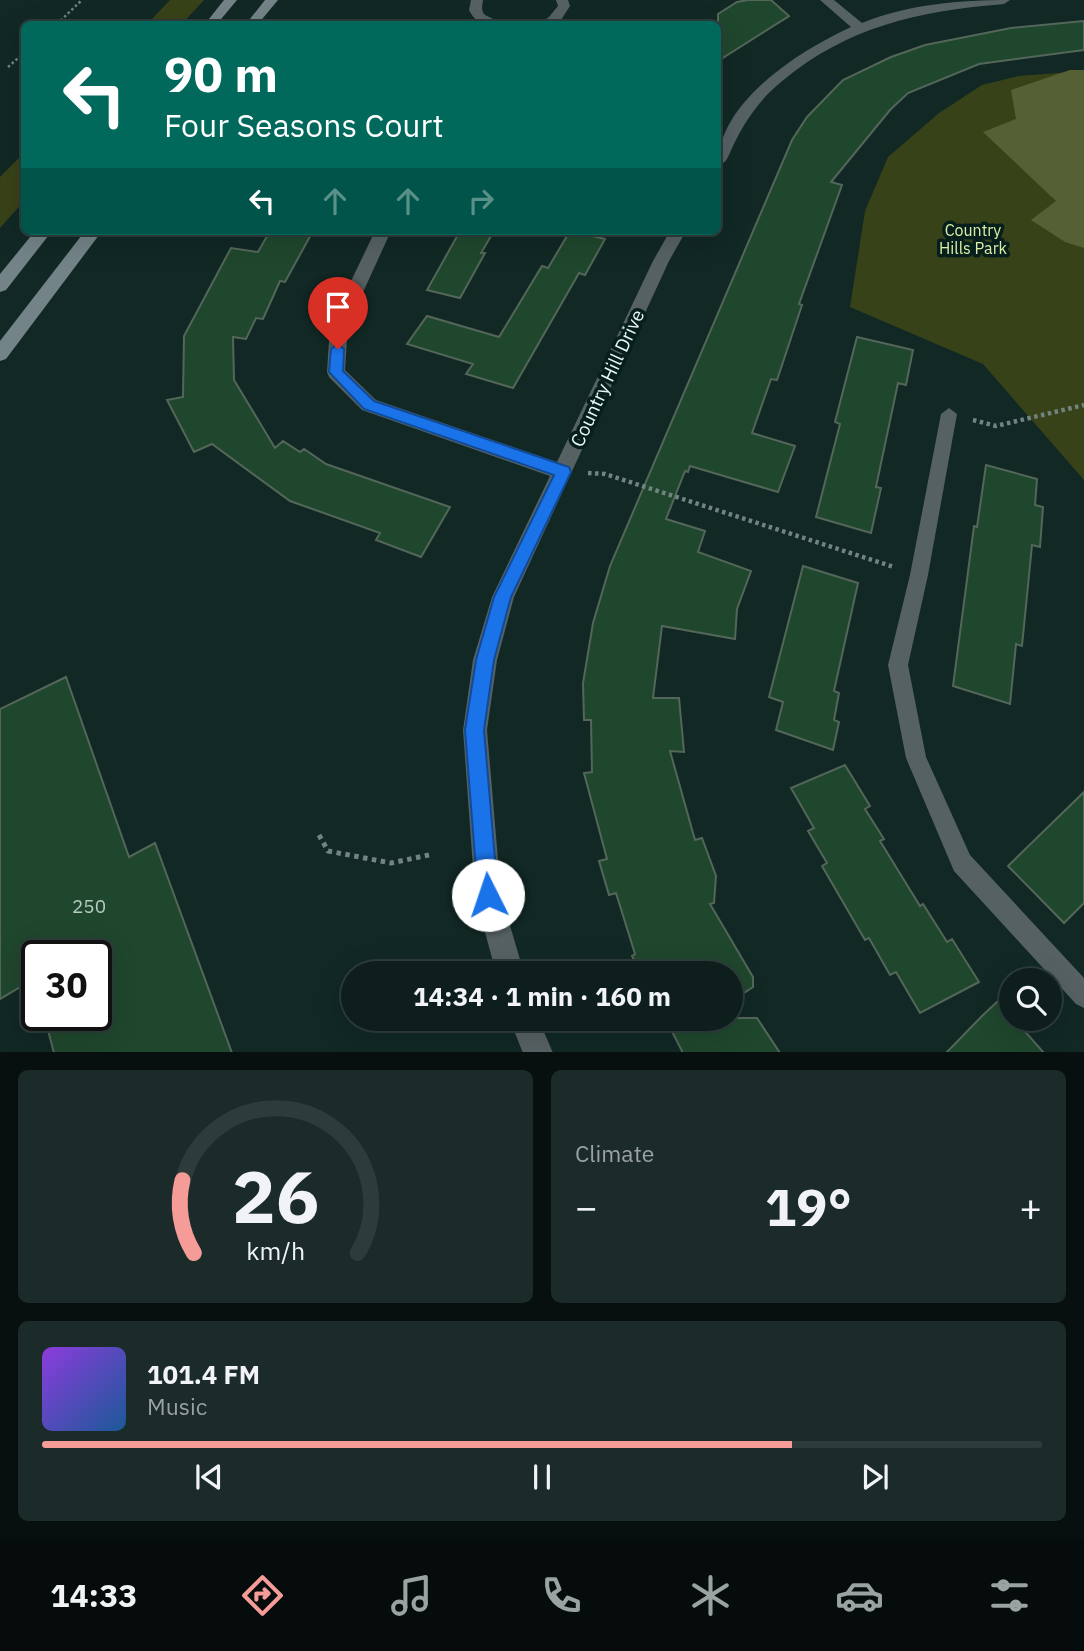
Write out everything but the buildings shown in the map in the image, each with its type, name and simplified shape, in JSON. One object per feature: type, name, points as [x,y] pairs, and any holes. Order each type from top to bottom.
[{"type":"main road","points":[[214,21],[231,0]]},
{"type":"main road","points":[[254,21],[272,0]]},
{"type":"main road","points":[[0,286],[41,235]]},
{"type":"main road","points":[[0,354],[91,235]]},
{"type":"street","points":[[477,0],[475,10],[479,18],[486,21]]},
{"type":"street","points":[[550,21],[562,13],[562,0]]},
{"type":"street","points":[[826,0],[860,28]]},
{"type":"street","points":[[721,156],[746,110],[775,81],[810,55],[860,28],[892,17],[1004,0]]},
{"type":"street","points":[[381,235],[339,325],[336,372],[369,405],[563,472]]},
{"type":"street","name":"Country Hill Drive","points":[[507,961],[488,895],[475,730],[485,660],[503,597],[676,235]]},
{"type":"street","points":[[529,1031],[538,1052]]},
{"type":"lane","points":[[949,414],[919,575],[898,666],[916,758],[962,863],[1084,996]]},
{"type":"path","points":[[60,21],[82,0]]},
{"type":"path","points":[[8,67],[21,56]]},
{"type":"path","points":[[949,414],[996,426],[1084,405]]},
{"type":"path","points":[[563,472],[605,474],[919,575]]},
{"type":"path","points":[[319,835],[328,851],[391,863],[429,855]]},
{"type":"green space","points":[[170,0],[204,0],[185,21],[150,21]]},
{"type":"green space","points":[[1070,70],[1084,70],[1084,248],[1065,242],[1031,220],[1056,201],[983,132],[1016,119],[1011,90]]},
{"type":"green space","name":"Country Hills Park","points":[[1084,71],[1084,480],[983,364],[850,307],[865,211],[888,157],[939,113],[982,85],[1019,76]]},
{"type":"green space","points":[[21,156],[21,204],[0,228],[0,177]]},
{"type":"route","points":[[338,349],[336,372],[369,405],[563,472],[503,597],[485,660],[475,730],[488,895]]}]
